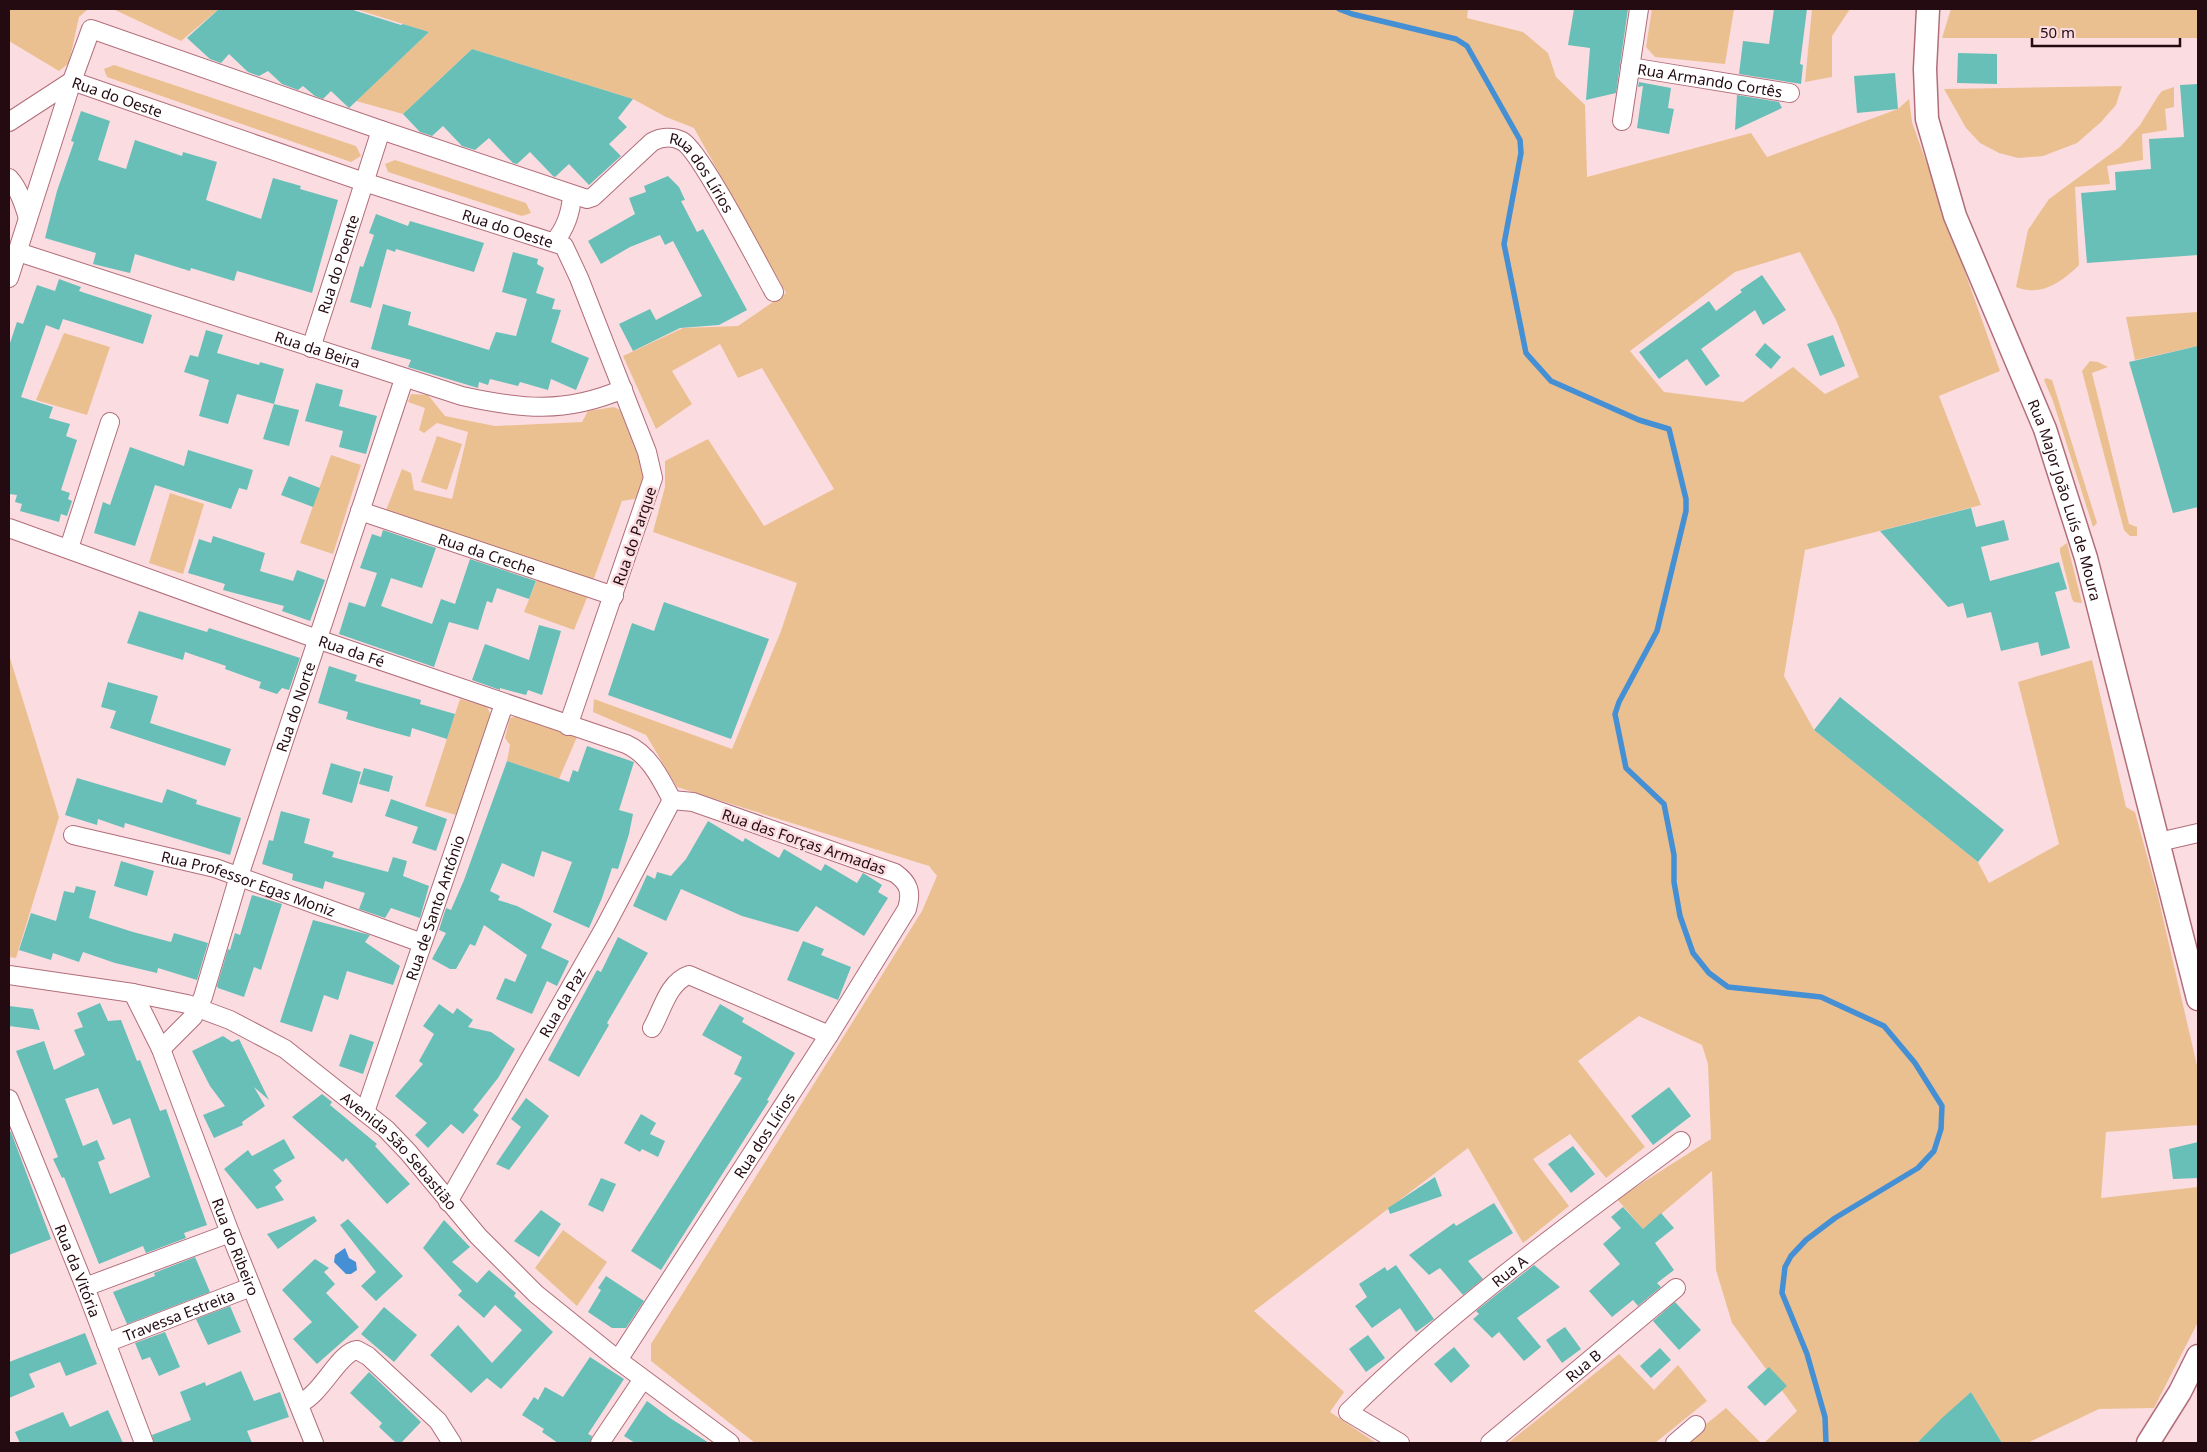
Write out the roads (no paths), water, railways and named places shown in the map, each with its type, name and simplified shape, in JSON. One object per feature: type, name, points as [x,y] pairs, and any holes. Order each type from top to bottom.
[{"type":"street","points":[[1622,121],[1638,9]]},
{"type":"street","name":"Rua Major João Luís de Moura","points":[[1928,9],[1925,69],[1927,119],[1955,216],[2006,333],[2048,438],[2086,558],[2159,842],[2194,969],[2198,999]]},
{"type":"street","name":"Rua do Oeste","points":[[91,28],[572,195],[571,208],[562,233],[554,242],[364,182],[72,81],[91,28]]},
{"type":"street","name":"Rua Armando Cortês","points":[[1630,67],[1790,93]]},
{"type":"street","points":[[9,122],[72,81]]},
{"type":"street","points":[[9,278],[72,81]]},
{"type":"street","points":[[364,182],[381,130]]},
{"type":"street","name":"Rua dos Lírios","points":[[572,195],[587,199],[593,197],[652,142],[660,138],[682,141],[703,166],[774,292]]},
{"type":"street","points":[[9,178],[22,200],[28,218]]},
{"type":"street","name":"Rua do Poente","points":[[311,348],[364,182]]},
{"type":"street","name":"Rua do Parque","points":[[554,242],[564,246],[570,257],[647,452],[653,478],[568,726]]},
{"type":"street","name":"Rua da Beira","points":[[18,252],[404,379],[462,396],[508,406],[566,406],[623,390]]},
{"type":"street","name":"Rua do Norte","points":[[198,1007],[239,876],[404,379]]},
{"type":"street","points":[[69,548],[110,422]]},
{"type":"street","name":"Rua da Creche","points":[[360,511],[614,596]]},
{"type":"street","name":"Rua da Fé","points":[[9,528],[69,548],[317,639],[633,747],[652,766],[672,800]]},
{"type":"street","name":"Rua de Santo António","points":[[365,1112],[504,704]]},
{"type":"street","name":"Rua das Forças Armadas","points":[[672,800],[692,802],[895,873],[905,880],[910,888],[910,899],[907,909]]},
{"type":"street","name":"Rua da Paz","points":[[448,1202],[605,927],[672,800]]},
{"type":"street","points":[[2159,842],[2198,832]]},
{"type":"street","name":"Rua Professor Egas Moniz","points":[[73,835],[187,861],[239,876],[422,943]]},
{"type":"street","name":"Rua dos Lírios","points":[[618,1360],[829,1035],[907,909]]},
{"type":"street","name":"Avenida São Sebastião","points":[[9,975],[133,993],[168,999],[198,1007],[244,1027],[285,1049],[386,1129],[408,1152],[478,1236],[536,1294],[618,1360],[730,1443]]},
{"type":"street","points":[[652,1028],[674,984],[681,977],[688,975],[829,1035]]},
{"type":"street","name":"Rua do Ribeiro","points":[[133,993],[161,1049],[230,1233],[314,1443]]},
{"type":"street","points":[[161,1049],[193,1018],[198,1007]]},
{"type":"street","name":"Rua da Vitória","points":[[9,1099],[85,1287],[144,1443]]},
{"type":"street","name":"Rua A","points":[[1400,1443],[1348,1412],[1392,1368],[1532,1252],[1681,1141]]},
{"type":"street","points":[[85,1287],[230,1233]]},
{"type":"street","name":"Travessa Estreita","points":[[106,1343],[251,1287]]},
{"type":"street","name":"Rua B","points":[[1490,1443],[1676,1288]]},
{"type":"street","points":[[299,1404],[316,1394],[347,1353],[357,1350],[368,1356],[438,1421],[452,1443]]},
{"type":"street","points":[[2148,1443],[2180,1392],[2198,1356]]},
{"type":"street","points":[[600,1443],[643,1379]]},
{"type":"street","points":[[1675,1443],[1696,1425]]},
{"type":"water","points":[[345,1248],[349,1258],[356,1262],[357,1270],[351,1274],[346,1274],[334,1262],[335,1255]]},
{"type":"waterway","points":[[1339,9],[1352,14],[1456,39],[1467,46],[1520,140],[1521,153],[1504,244],[1526,353],[1551,381],[1639,420],[1669,429],[1686,499],[1686,511],[1657,631],[1619,702],[1615,714],[1626,768],[1664,804],[1674,855],[1674,882],[1680,916],[1693,953],[1709,973],[1728,987],[1821,997],[1884,1026],[1915,1063],[1942,1106],[1941,1129],[1934,1151],[1918,1168],[1835,1218],[1806,1240],[1791,1256],[1785,1267],[1782,1293],[1807,1354],[1825,1417],[1826,1443]]}]
